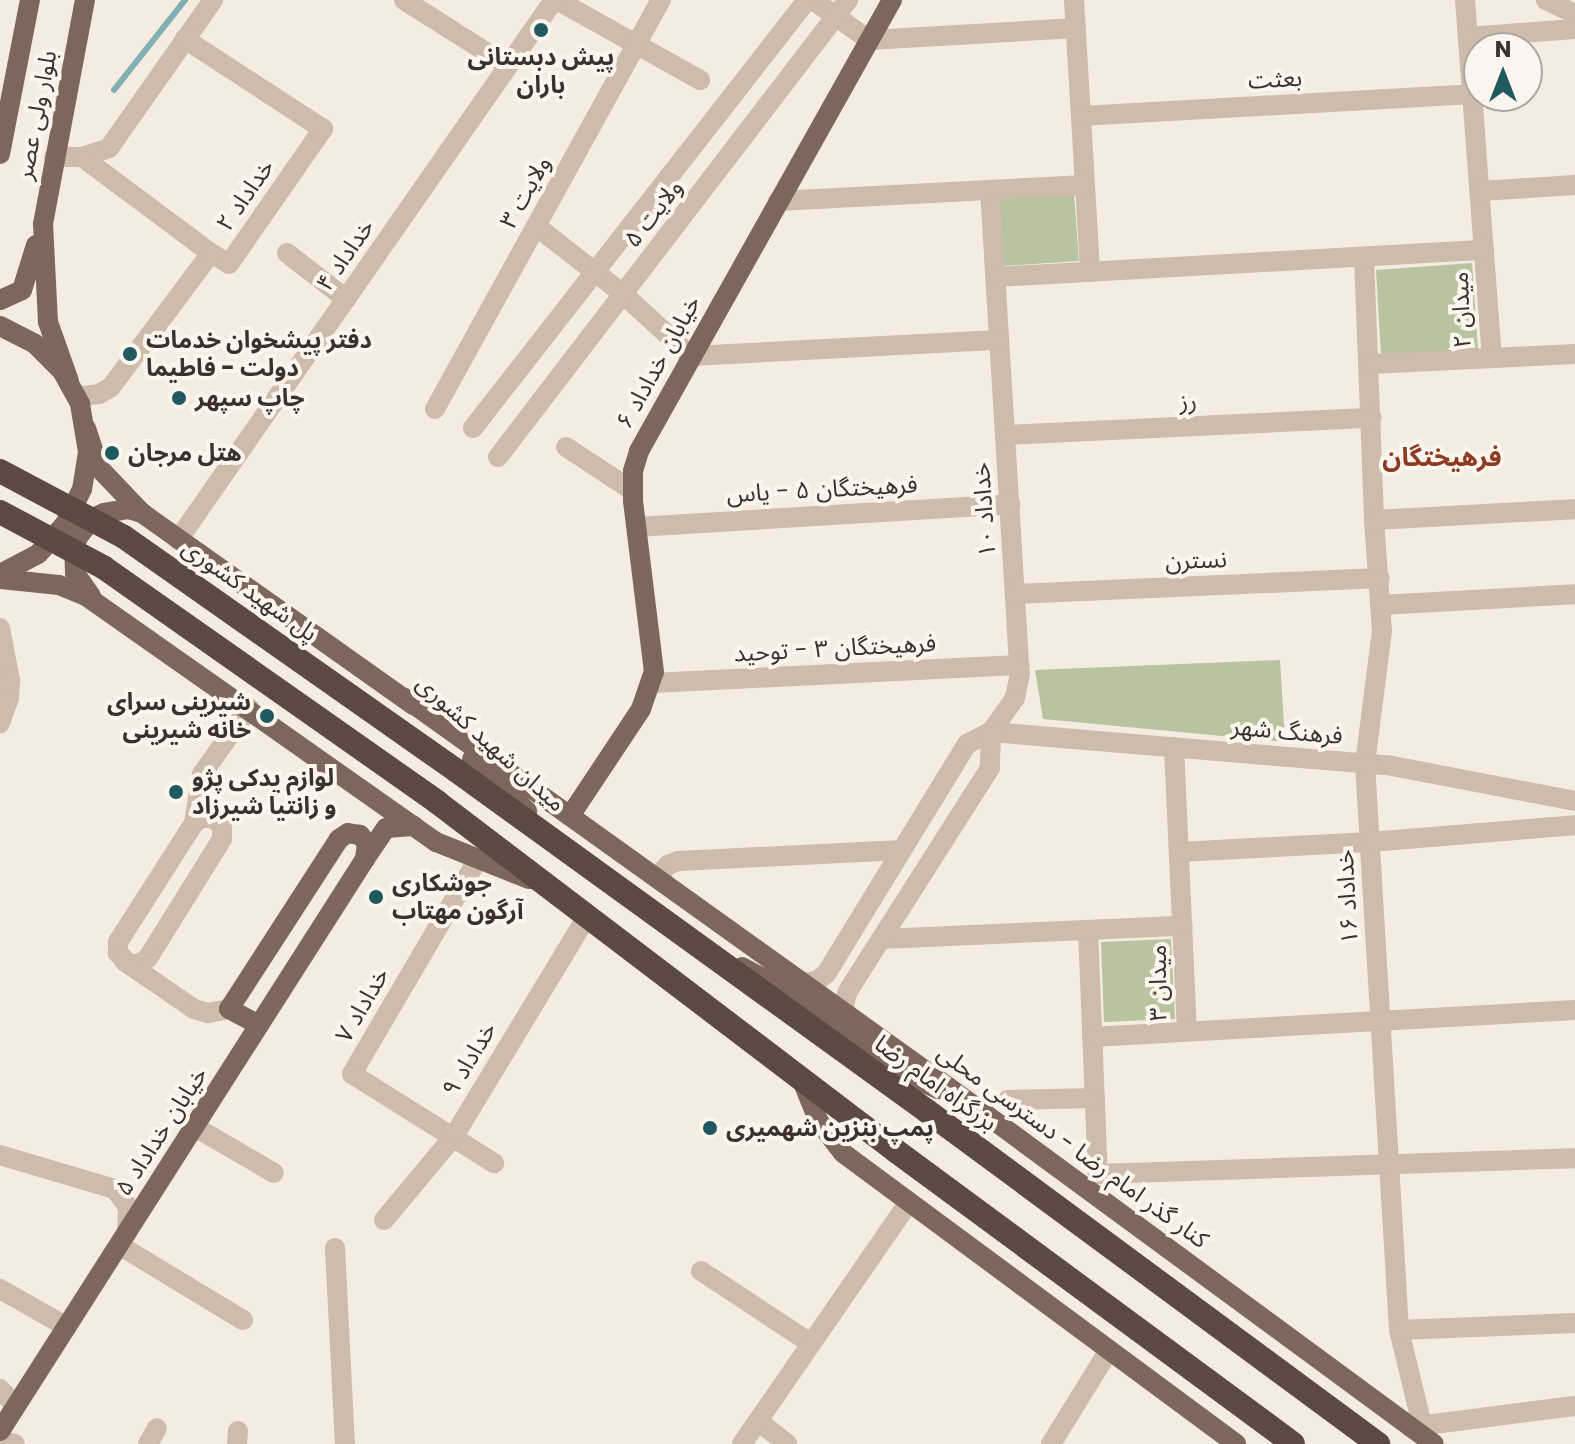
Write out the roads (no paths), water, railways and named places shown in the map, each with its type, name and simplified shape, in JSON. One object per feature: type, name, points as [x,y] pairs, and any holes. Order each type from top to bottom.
[{"type":"highway","name":"پل شهید کشوری","points":[[0,471],[124,537],[457,771]]},
{"type":"highway","points":[[0,512],[103,567],[437,802],[1293,1444]]},
{"type":"highway","name":"بزرگراه امام رضا","points":[[457,771],[1378,1444]]},
{"type":"main road","name":"بلوار ولی عصر","points":[[0,154],[30,0]]},
{"type":"main road","name":"بلوار ولی عصر","points":[[73,389],[48,322],[44,207],[85,0]]},
{"type":"main road","name":"خیابان خداداد ۶","points":[[570,816],[641,709],[652,683],[655,651],[633,491],[635,462],[643,440],[892,0]]},
{"type":"main road","points":[[0,300],[16,295],[27,282],[44,207]]},
{"type":"main road","name":"میدان شهید کشوری","points":[[0,326],[35,344],[73,389],[99,468],[142,513],[405,698],[447,733],[574,855]]},
{"type":"main road","name":"میدان شهید کشوری","points":[[0,577],[38,554],[72,513],[85,477],[86,428]]},
{"type":"main road","points":[[99,604],[75,573],[74,549],[78,537],[93,518],[104,513],[128,509],[142,513]]},
{"type":"main road","name":"میدان شهید کشوری","points":[[0,577],[59,585],[99,604],[436,842],[548,887]]},
{"type":"main road","name":"کنار گذر امام رضا - دسترسی محلی","points":[[405,698],[968,1101],[1416,1426],[1434,1444]]},
{"type":"main road","name":"خیابان خداداد ۵","points":[[0,1431],[386,828],[414,826]]},
{"type":"main road","points":[[259,1025],[229,1009],[339,839],[348,833],[360,835],[367,843],[365,859]]},
{"type":"main road","points":[[694,942],[785,990],[903,1073],[968,1101]]},
{"type":"main road","points":[[801,1078],[819,1122],[836,1146],[1237,1442]]},
{"type":"street","points":[[54,157],[82,157],[109,148],[213,0]]},
{"type":"street","points":[[404,0],[508,66]]},
{"type":"street","points":[[556,0],[700,80]]},
{"type":"street","name":"خداداد ۴","points":[[178,540],[556,0]]},
{"type":"street","name":"ولایت ۳","points":[[435,409],[661,0]]},
{"type":"street","name":"ولایت ۵","points":[[473,428],[807,0]]},
{"type":"street","points":[[813,0],[869,40],[1076,28]]},
{"type":"street","name":"ولایت ۵","points":[[498,457],[848,0]]},
{"type":"street","points":[[1074,0],[1090,272]]},
{"type":"street","points":[[1465,0],[1468,32]]},
{"type":"street","points":[[1546,0],[1575,14]]},
{"type":"street","points":[[1535,32],[1575,29]]},
{"type":"street","name":"خداداد ۲","points":[[73,389],[99,394],[111,387],[211,253],[229,264],[323,129],[185,39]]},
{"type":"street","name":"بعثت","points":[[1081,116],[1463,95]]},
{"type":"street","points":[[1473,112],[1484,250]]},
{"type":"street","points":[[82,157],[211,253]]},
{"type":"street","points":[[778,201],[1085,185]]},
{"type":"street","points":[[1480,191],[1575,185]]},
{"type":"street","name":"خداداد ۱۰","points":[[804,983],[817,981],[826,974],[967,744],[991,732],[1019,690],[1020,665],[990,190]]},
{"type":"street","points":[[536,226],[623,294],[691,356],[999,340]]},
{"type":"street","name":"میدان ۲","points":[[996,277],[1484,250],[1492,358],[1370,364]]},
{"type":"street","points":[[287,253],[346,299]]},
{"type":"street","points":[[1364,257],[1370,364]]},
{"type":"street","points":[[1492,358],[1575,354]]},
{"type":"street","name":"خداداد ۱۶","points":[[1370,364],[1381,660],[1365,764],[1399,1330],[1416,1426]]},
{"type":"street","name":"رز","points":[[1005,435],[1372,418]]},
{"type":"street","points":[[566,447],[633,491]]},
{"type":"street","name":"فرهیختگان ۵ - یاس","points":[[637,527],[1010,504]]},
{"type":"street","points":[[1374,520],[1575,509]]},
{"type":"street","name":"نسترن","points":[[1015,594],[1380,578]]},
{"type":"street","points":[[1381,605],[1575,594]]},
{"type":"street","points":[[0,628],[10,680],[9,698],[0,723]]},
{"type":"street","name":"فرهیختگان ۳ - توحید","points":[[652,683],[1020,665]]},
{"type":"street","points":[[229,1009],[208,1013],[194,1009],[124,961],[118,953],[118,942],[194,823],[202,774],[249,708]]},
{"type":"street","name":"خداداد ۱۰","points":[[846,1013],[845,996],[990,768],[991,732]]},
{"type":"street","name":"فرهنگ شهر","points":[[991,732],[1365,764],[1430,772],[1575,801]]},
{"type":"street","points":[[1174,747],[1183,926]]},
{"type":"street","points":[[124,961],[139,964],[148,958],[220,843],[222,827],[215,819],[203,817],[194,823]]},
{"type":"street","points":[[1179,852],[1370,842],[1575,825]]},
{"type":"street","points":[[657,878],[668,865],[678,861],[902,850]]},
{"type":"street","name":"خداداد ۷","points":[[478,859],[352,1074],[494,1163]]},
{"type":"street","name":"خداداد ۹","points":[[384,1220],[454,1136],[587,916]]},
{"type":"street","name":"میدان ۳","points":[[881,939],[1183,926],[1187,1031],[1092,1037]]},
{"type":"street","points":[[1088,930],[1098,1174],[1575,1158]]},
{"type":"street","points":[[1187,1031],[1575,1010]]},
{"type":"street","points":[[1008,1100],[1095,1098]]},
{"type":"street","points":[[195,1127],[274,1173]]},
{"type":"street","points":[[0,1155],[115,1189],[128,1207],[123,1239],[243,1320]]},
{"type":"street","points":[[742,1444],[909,1202]]},
{"type":"street","points":[[335,1248],[345,1444]]},
{"type":"street","points":[[701,1271],[810,1343]]},
{"type":"street","points":[[0,1289],[67,1327]]},
{"type":"street","points":[[1399,1330],[1575,1323]]},
{"type":"street","points":[[1051,1444],[1109,1350]]},
{"type":"street","points":[[0,1389],[16,1406]]},
{"type":"street","points":[[1416,1426],[1575,1406]]},
{"type":"street","points":[[758,1421],[787,1444]]},
{"type":"street","points":[[0,1441],[15,1444]]},
{"type":"waterway","points":[[114,90],[185,0]]},
{"type":"place","name":"پیش دبستانی باران","points":[[541,30]]},
{"type":"place","name":"دفتر پیشخوان خدمات دولت - فاطیما","points":[[130,354]]},
{"type":"place","name":"چاپ سپهر","points":[[179,398]]},
{"type":"place","name":"هتل مرجان","points":[[112,453]]},
{"type":"place","name":"شیرینی سرای خانه شیرینی","points":[[267,716]]},
{"type":"place","name":"لوازم یدکی پژو و زانتیا شیرزاد","points":[[176,792]]},
{"type":"place","name":"جوشکاری آرگون مهتاب","points":[[376,897]]},
{"type":"place","name":"پمپ بنزین شهمیری","points":[[710,1128]]},
{"type":"district","name":"فرهیختگان","points":[[1442,458]]}]
